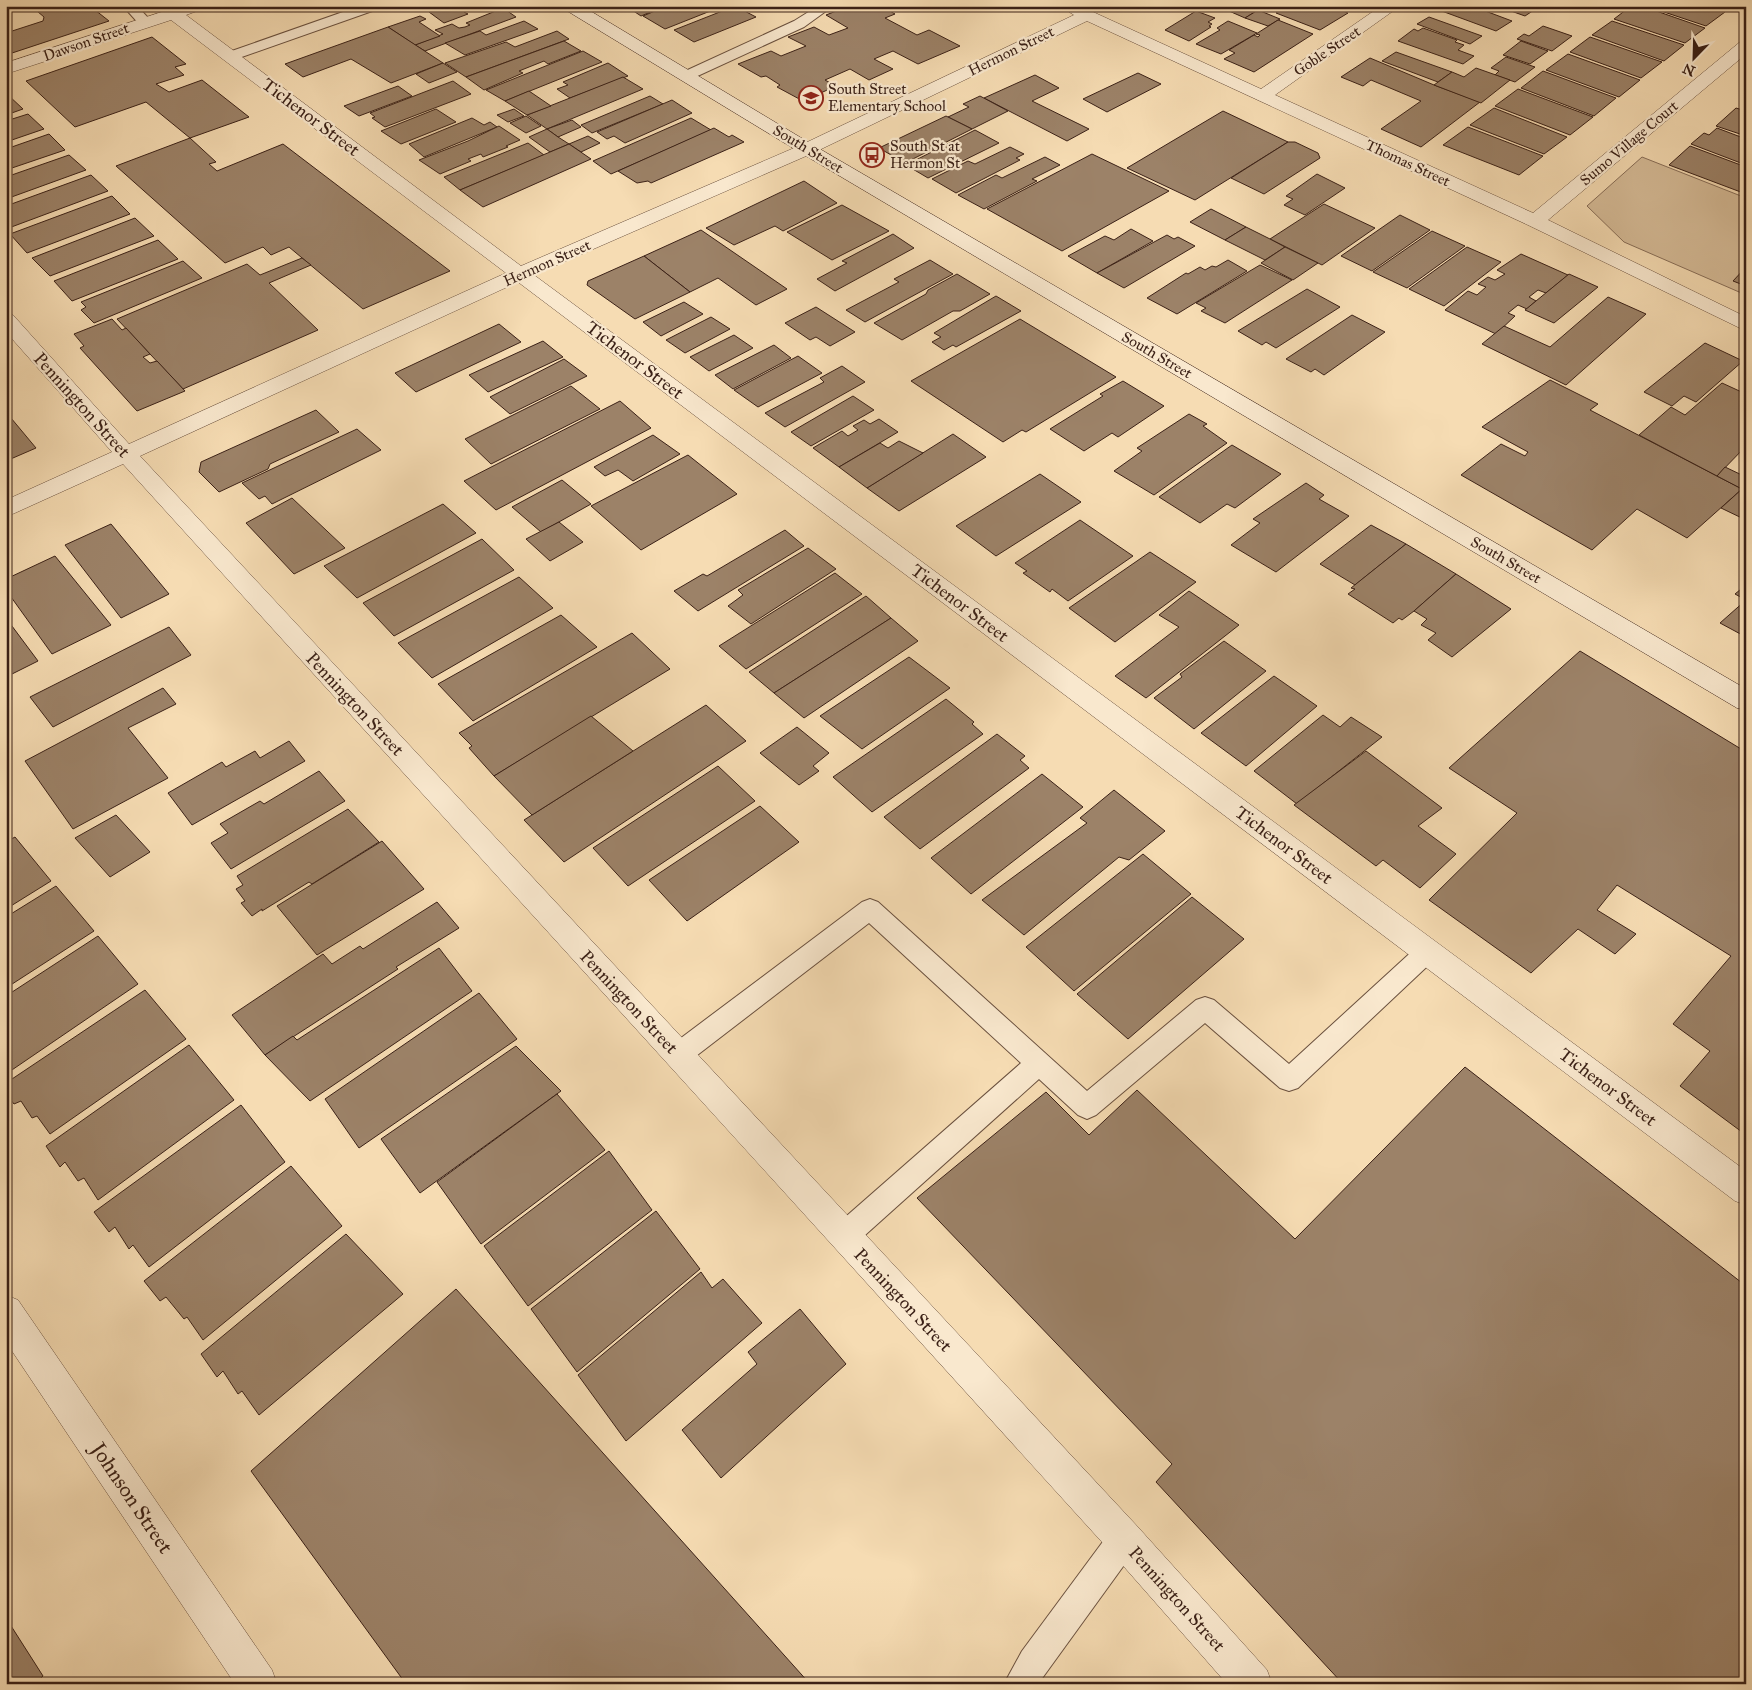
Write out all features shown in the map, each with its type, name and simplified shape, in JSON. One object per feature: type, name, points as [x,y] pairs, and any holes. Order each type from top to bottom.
[{"type":"street","name":"South Street","points":[[570,6],[807,149],[1746,701]]},
{"type":"street","name":"Thomas Street","points":[[1068,6],[1535,221],[1746,325]]},
{"type":"street","name":"Goble Street","points":[[1262,96],[1392,6]]},
{"type":"street","name":"Dawson Street","points":[[6,69],[185,10]]},
{"type":"street","name":"Tichenor Street","points":[[185,10],[231,56],[1746,1190]]},
{"type":"street","name":"Hermon Street","points":[[6,509],[520,274],[807,149],[1088,15]]},
{"type":"street","name":"Sumo Village Court","points":[[1535,221],[1746,45]]},
{"type":"street","name":"Pennington Street","points":[[6,319],[125,454],[1124,1539],[1253,1684]]},
{"type":"street","name":"Johnson Street","points":[[6,1312],[258,1684]]},
{"type":"lane","points":[[129,6],[146,22]]},
{"type":"lane","points":[[231,56],[374,6]]},
{"type":"lane","points":[[686,76],[799,24],[828,6]]},
{"type":"lane","points":[[678,1055],[870,909],[1087,1107],[1205,1008],[1289,1080],[1427,952]]},
{"type":"lane","points":[[844,1236],[1039,1063]]},
{"type":"lane","points":[[1020,1684],[1124,1539]]},
{"type":"shaded area","points":[[1642,157],[1746,198],[1746,295],[1624,242],[1587,206]]},
{"type":"building","points":[[31,6],[90,6],[109,21],[6,55],[6,33],[43,21],[44,17]]},
{"type":"building","points":[[447,6],[480,6],[464,12],[468,14],[444,23],[429,12]]},
{"type":"building","points":[[626,6],[665,6],[641,16]]},
{"type":"building","points":[[667,6],[723,6],[665,29],[643,16]]},
{"type":"building","points":[[735,6],[756,17],[694,42],[674,30]]},
{"type":"building","points":[[849,6],[881,6],[895,14],[885,18],[917,35],[929,30],[960,46],[918,64],[893,51],[874,59],[893,69],[869,80],[850,69],[825,80],[836,86],[803,101],[777,87],[780,85],[766,76],[761,77],[738,64],[771,51],[781,56],[806,46],[788,37],[814,27],[829,35],[848,28],[826,15]]},
{"type":"building","points":[[1236,6],[1248,6],[1258,10],[1245,18],[1229,11]]},
{"type":"building","points":[[1277,6],[1330,6],[1348,13],[1320,30],[1276,13],[1281,9]]},
{"type":"building","points":[[1445,6],[1472,6],[1512,21],[1496,31],[1439,10]]},
{"type":"building","points":[[1497,6],[1540,6],[1525,16]]},
{"type":"building","points":[[1631,6],[1642,6],[1705,28],[1685,43],[1614,19]]},
{"type":"building","points":[[1646,6],[1708,6],[1725,12],[1706,26]]},
{"type":"building","points":[[503,8],[516,17],[425,51],[415,45],[443,34],[435,30],[452,24],[459,28],[465,27],[470,25],[466,23]]},
{"type":"building","points":[[1258,10],[1280,19],[1268,26],[1245,18]]},
{"type":"building","points":[[1196,11],[1215,18],[1208,22],[1212,24],[1209,26],[1211,27],[1189,41],[1165,30]]},
{"type":"building","points":[[420,16],[426,19],[419,22],[440,36],[415,45],[388,27]]},
{"type":"building","points":[[1429,17],[1482,36],[1470,44],[1417,24]]},
{"type":"building","points":[[1278,20],[1313,34],[1254,72],[1224,59],[1235,53],[1229,50],[1254,35],[1258,37],[1260,35],[1256,34]]},
{"type":"building","points":[[524,21],[538,29],[465,55],[445,43],[480,31],[486,35]]},
{"type":"building","points":[[1228,21],[1257,33],[1221,54],[1196,44],[1220,30],[1217,28]]},
{"type":"building","points":[[1612,21],[1684,45],[1664,61],[1592,35]]},
{"type":"building","points":[[1543,26],[1572,36],[1552,51],[1517,39],[1524,34],[1529,36]]},
{"type":"building","points":[[388,27],[443,63],[391,83],[351,59],[303,77],[285,64]]},
{"type":"building","points":[[1423,28],[1457,40],[1455,42],[1464,45],[1458,50],[1474,56],[1463,64],[1398,41],[1414,29],[1418,31]]},
{"type":"building","points":[[557,31],[569,39],[466,77],[445,63],[506,42],[515,47]]},
{"type":"building","points":[[152,37],[186,64],[175,67],[184,75],[156,84],[169,92],[202,80],[249,117],[190,138],[146,102],[75,127],[26,81]]},
{"type":"building","points":[[1590,37],[1662,62],[1641,78],[1570,52]]},
{"type":"building","points":[[564,41],[581,51],[548,64],[544,61],[519,71],[523,73],[484,90],[466,77]]},
{"type":"building","points":[[1521,41],[1548,51],[1530,64],[1503,55]]},
{"type":"building","points":[[583,51],[602,62],[505,101],[486,90]]},
{"type":"building","points":[[1396,52],[1452,72],[1438,82],[1382,61]]},
{"type":"building","points":[[1568,54],[1640,80],[1619,97],[1546,70]]},
{"type":"building","points":[[1506,57],[1535,67],[1515,82],[1495,75],[1499,71],[1491,68]]},
{"type":"building","points":[[1370,58],[1480,102],[1421,147],[1381,129],[1421,101],[1371,80],[1363,86],[1341,77]]},
{"type":"building","points":[[443,63],[457,72],[429,83],[416,74]]},
{"type":"building","points":[[608,63],[628,76],[570,98],[557,89],[568,85],[563,82]]},
{"type":"building","points":[[1476,68],[1510,80],[1481,103],[1434,85],[1452,72],[1464,77]]},
{"type":"building","points":[[1543,71],[1616,98],[1594,116],[1521,88]]},
{"type":"building","points":[[1138,73],[1161,84],[1107,112],[1083,99]]},
{"type":"building","points":[[1035,75],[1059,88],[1032,101],[1089,129],[1067,141],[984,98]]},
{"type":"building","points":[[623,77],[643,89],[547,129],[527,115]]},
{"type":"building","points":[[453,81],[471,94],[385,127],[372,118],[375,117],[370,113]]},
{"type":"building","points":[[398,86],[412,96],[359,116],[344,106]]},
{"type":"building","points":[[1518,89],[1593,117],[1570,135],[1495,106]]},
{"type":"building","points":[[529,91],[551,106],[527,115],[505,101]]},
{"type":"building","points":[[7,94],[23,109],[6,115]]},
{"type":"building","points":[[650,96],[663,104],[592,133],[581,125]]},
{"type":"building","points":[[980,96],[1008,111],[972,129],[948,117],[969,107],[963,104]]},
{"type":"building","points":[[672,100],[692,113],[625,143],[614,136],[607,139],[597,132]]},
{"type":"building","points":[[1494,108],[1567,137],[1544,154],[1470,125]]},
{"type":"building","points":[[1736,108],[1746,111],[1746,136],[1716,126]]},
{"type":"building","points":[[436,109],[456,122],[401,144],[381,131]]},
{"type":"building","points":[[514,109],[524,116],[508,122],[497,115]]},
{"type":"building","points":[[1223,111],[1288,142],[1195,200],[1127,168]]},
{"type":"building","points":[[28,114],[44,129],[6,142],[6,121]]},
{"type":"building","points":[[526,116],[541,126],[526,133],[510,123]]},
{"type":"building","points":[[946,116],[972,129],[905,163],[879,148]]},
{"type":"building","points":[[472,118],[484,125],[490,122],[497,127],[424,157],[409,144]]},
{"type":"building","points":[[691,118],[711,130],[611,174],[593,161]]},
{"type":"building","points":[[572,120],[581,127],[558,137],[547,129]]},
{"type":"building","points":[[499,126],[520,140],[483,157],[481,154],[468,159],[471,161],[440,174],[419,160],[468,141]]},
{"type":"building","points":[[1468,127],[1543,156],[1519,175],[1443,145]]},
{"type":"building","points":[[714,128],[729,137],[732,135],[744,142],[651,183],[648,181],[637,183],[618,171]]},
{"type":"building","points":[[1717,128],[1746,139],[1746,165],[1691,144],[1704,133],[1709,135]]},
{"type":"building","points":[[547,129],[569,144],[550,152],[529,137]]},
{"type":"building","points":[[975,130],[999,143],[928,178],[906,165]]},
{"type":"building","points":[[49,134],[65,150],[6,170],[6,149]]},
{"type":"building","points":[[588,136],[600,143],[581,152],[569,144]]},
{"type":"building","points":[[190,138],[216,162],[209,164],[217,171],[283,144],[450,271],[363,309],[289,247],[271,255],[263,247],[225,263],[116,166]]},
{"type":"building","points":[[1288,142],[1295,142],[1318,153],[1320,158],[1264,194],[1231,178]]},
{"type":"building","points":[[528,143],[544,155],[460,190],[444,177]]},
{"type":"building","points":[[569,144],[591,159],[483,207],[460,190]]},
{"type":"building","points":[[1690,146],[1746,167],[1746,194],[1669,165]]},
{"type":"building","points":[[1010,147],[1024,154],[1016,158],[1020,160],[956,193],[932,179],[968,161],[975,164]]},
{"type":"building","points":[[1092,154],[1169,191],[1062,251],[987,209]]},
{"type":"building","points":[[69,155],[86,170],[6,199],[6,177]]},
{"type":"building","points":[[1045,157],[1060,165],[1032,179],[1037,181],[984,209],[958,195],[996,175],[1002,178]]},
{"type":"building","points":[[1317,174],[1345,188],[1305,215],[1284,205],[1293,199],[1286,196]]},
{"type":"building","points":[[91,175],[108,191],[6,229],[6,206]]},
{"type":"building","points":[[804,181],[837,203],[783,231],[775,226],[734,245],[706,228]]},
{"type":"building","points":[[112,196],[130,214],[27,253],[10,234]]},
{"type":"building","points":[[1324,204],[1375,228],[1322,265],[1270,239]]},
{"type":"building","points":[[842,205],[889,231],[832,260],[787,232]]},
{"type":"building","points":[[1211,209],[1246,227],[1225,240],[1190,222]]},
{"type":"building","points":[[1400,215],[1430,230],[1372,271],[1341,256]]},
{"type":"building","points":[[135,218],[154,236],[50,276],[32,258]]},
{"type":"building","points":[[1246,227],[1285,247],[1265,260],[1225,240]]},
{"type":"building","points":[[1131,229],[1153,241],[1097,273],[1068,256],[1105,236],[1114,240]]},
{"type":"building","points":[[701,230],[787,289],[756,305],[718,278],[690,292],[644,256]]},
{"type":"building","points":[[1432,231],[1465,246],[1407,288],[1373,272]]},
{"type":"building","points":[[893,234],[914,248],[835,291],[817,279],[847,263],[842,261]]},
{"type":"building","points":[[1167,235],[1174,239],[1178,237],[1195,246],[1124,288],[1097,273]]},
{"type":"building","points":[[158,240],[178,259],[72,301],[54,281]]},
{"type":"building","points":[[1285,247],[1318,263],[1293,280],[1261,263]]},
{"type":"building","points":[[1467,247],[1501,262],[1444,306],[1409,289]]},
{"type":"building","points":[[1521,254],[1568,275],[1546,293],[1538,290],[1529,297],[1536,301],[1527,309],[1518,305],[1508,313],[1515,316],[1496,334],[1445,310],[1468,291],[1477,295],[1486,287],[1478,284],[1488,277],[1495,280],[1505,274],[1497,270]]},
{"type":"building","points":[[644,256],[690,292],[635,319],[587,285],[588,281]]},
{"type":"building","points":[[302,258],[311,265],[269,283],[318,330],[183,389],[117,319],[247,264],[260,275]]},
{"type":"building","points":[[930,260],[953,274],[865,322],[846,310],[899,282],[894,279]]},
{"type":"building","points":[[1228,260],[1247,271],[1177,314],[1147,298],[1186,273],[1188,274],[1200,267],[1205,270],[1212,266],[1216,267]]},
{"type":"building","points":[[183,261],[202,278],[94,323],[81,310],[86,307],[81,302]]},
{"type":"building","points":[[1260,265],[1292,280],[1225,323],[1201,311],[1206,308],[1196,303]]},
{"type":"building","points":[[1746,267],[1746,286],[1733,281]]},
{"type":"building","points":[[957,274],[990,294],[960,311],[953,311],[902,340],[874,323],[926,294],[928,290]]},
{"type":"building","points":[[1569,274],[1598,287],[1554,323],[1525,310]]},
{"type":"building","points":[[1307,289],[1340,307],[1276,348],[1266,342],[1262,345],[1238,331]]},
{"type":"building","points":[[996,296],[1021,311],[956,347],[953,345],[944,350],[932,342],[941,337],[934,333]]},
{"type":"building","points":[[1608,297],[1646,314],[1566,385],[1482,344],[1504,326],[1550,347]]},
{"type":"building","points":[[684,302],[703,314],[661,336],[643,322]]},
{"type":"building","points":[[816,307],[855,332],[830,346],[816,337],[810,340],[785,323]]},
{"type":"building","points":[[1352,315],[1385,332],[1324,375],[1315,369],[1311,372],[1286,359]]},
{"type":"building","points":[[711,317],[730,329],[685,353],[666,340]]},
{"type":"building","points":[[112,319],[122,330],[126,328],[150,354],[143,357],[150,363],[157,361],[185,391],[137,411],[80,348],[84,346],[74,334]]},
{"type":"building","points":[[1020,319],[1116,377],[1026,432],[1022,430],[1003,442],[911,381]]},
{"type":"building","points":[[499,324],[521,342],[416,392],[395,373]]},
{"type":"building","points":[[734,335],[753,348],[709,371],[690,357]]},
{"type":"building","points":[[543,341],[563,357],[488,392],[469,375]]},
{"type":"building","points":[[1705,343],[1743,361],[1696,402],[1684,396],[1672,406],[1644,392]]},
{"type":"building","points":[[774,345],[791,358],[733,389],[715,375]]},
{"type":"building","points":[[798,356],[822,373],[758,407],[734,390]]},
{"type":"building","points":[[564,359],[587,376],[510,414],[490,397]]},
{"type":"building","points":[[842,366],[865,382],[785,427],[765,413],[824,382],[820,378]]},
{"type":"building","points":[[1550,380],[1598,404],[1590,410],[1742,489],[1687,538],[1637,509],[1592,550],[1461,475],[1501,444],[1525,456],[1528,452],[1482,427]]},
{"type":"building","points":[[1123,381],[1164,406],[1118,437],[1112,433],[1084,451],[1050,429],[1103,396],[1100,394]]},
{"type":"building","points":[[1722,383],[1746,394],[1746,446],[1717,476],[1639,435],[1671,407],[1685,415]]},
{"type":"building","points":[[571,386],[600,409],[491,464],[465,439]]},
{"type":"building","points":[[853,396],[874,410],[811,446],[791,432]]},
{"type":"building","points":[[620,401],[651,428],[496,510],[464,481]]},
{"type":"building","points":[[316,410],[339,432],[270,464],[268,469],[219,492],[199,472],[201,462]]},
{"type":"building","points":[[6,412],[36,448],[6,461]]},
{"type":"building","points":[[1189,414],[1207,424],[1203,426],[1227,443],[1154,495],[1114,471],[1142,451],[1137,448]]},
{"type":"building","points":[[879,419],[898,432],[839,467],[813,448],[842,431],[848,436],[858,430],[853,426],[864,420],[870,424]]},
{"type":"building","points":[[357,429],[381,450],[272,504],[265,496],[259,499],[242,483]]},
{"type":"building","points":[[953,434],[986,457],[899,511],[867,488]]},
{"type":"building","points":[[653,435],[680,454],[633,481],[618,470],[605,476],[594,467]]},
{"type":"building","points":[[899,441],[923,453],[867,488],[839,467],[880,443],[888,448]]},
{"type":"building","points":[[1232,445],[1281,474],[1235,508],[1227,504],[1200,523],[1159,497]]},
{"type":"building","points":[[688,455],[737,494],[641,550],[591,506]]},
{"type":"building","points":[[1725,467],[1746,477],[1746,520],[1721,508],[1742,489],[1717,476]]},
{"type":"building","points":[[1040,474],[1081,502],[996,556],[956,526]]},
{"type":"building","points":[[562,480],[591,504],[541,532],[512,507]]},
{"type":"building","points":[[1306,483],[1324,495],[1319,499],[1349,516],[1276,572],[1231,545],[1260,523],[1253,519]]},
{"type":"building","points":[[292,498],[345,548],[294,574],[246,523]]},
{"type":"building","points":[[443,504],[476,533],[357,598],[324,566]]},
{"type":"building","points":[[1080,520],[1133,556],[1068,601],[1052,589],[1050,592],[1023,573],[1027,571],[1015,563]]},
{"type":"building","points":[[559,522],[583,542],[550,561],[526,539]]},
{"type":"building","points":[[111,524],[169,594],[121,618],[65,545]]},
{"type":"building","points":[[1371,525],[1406,544],[1355,585],[1320,564]]},
{"type":"building","points":[[785,530],[804,546],[698,611],[674,591],[703,574],[707,576]]},
{"type":"building","points":[[482,539],[514,570],[394,636],[363,603]]},
{"type":"building","points":[[1406,544],[1456,574],[1414,611],[1402,620],[1399,618],[1393,623],[1348,594],[1355,589],[1351,588]]},
{"type":"building","points":[[808,548],[836,569],[751,624],[728,606],[743,595],[738,590]]},
{"type":"building","points":[[1150,552],[1196,582],[1115,642],[1069,608]]},
{"type":"building","points":[[55,556],[111,625],[52,654],[6,590],[6,579]]},
{"type":"building","points":[[835,573],[862,594],[746,669],[719,646]]},
{"type":"building","points":[[1456,574],[1511,609],[1452,657],[1428,640],[1436,633],[1421,625],[1427,619],[1414,611]]},
{"type":"building","points":[[519,577],[553,608],[432,678],[398,643]]},
{"type":"building","points":[[1746,585],[1746,600],[1735,594]]},
{"type":"building","points":[[1189,591],[1239,625],[1146,698],[1115,676],[1179,627],[1159,615]]},
{"type":"building","points":[[866,596],[891,618],[774,693],[749,672]]},
{"type":"building","points":[[1746,600],[1746,637],[1720,623]]},
{"type":"building","points":[[561,615],[597,647],[473,721],[438,684]]},
{"type":"building","points":[[6,618],[38,661],[6,677]]},
{"type":"building","points":[[891,618],[918,641],[804,718],[774,693]]},
{"type":"building","points":[[169,627],[191,655],[53,727],[30,697]]},
{"type":"building","points":[[632,633],[670,669],[494,776],[469,748],[472,746],[459,733]]},
{"type":"building","points":[[1224,641],[1266,671],[1194,729],[1154,698],[1182,677],[1180,674]]},
{"type":"building","points":[[1580,651],[1746,752],[1746,1135],[1680,1086],[1710,1051],[1673,1024],[1731,956],[1617,885],[1597,910],[1636,934],[1615,954],[1578,929],[1531,973],[1429,900],[1517,813],[1449,768]]},
{"type":"building","points":[[909,657],[950,688],[862,749],[820,716]]},
{"type":"building","points":[[1274,676],[1317,706],[1246,766],[1201,733]]},
{"type":"building","points":[[163,688],[176,704],[128,728],[168,778],[73,829],[25,761]]},
{"type":"building","points":[[946,699],[974,722],[972,724],[983,734],[872,812],[833,777]]},
{"type":"building","points":[[706,705],[746,741],[564,862],[524,820]]},
{"type":"building","points":[[1323,715],[1340,727],[1351,717],[1382,737],[1297,804],[1254,771]]},
{"type":"building","points":[[591,716],[633,751],[532,815],[494,776]]},
{"type":"building","points":[[797,727],[829,753],[813,766],[819,771],[799,785],[760,753]]},
{"type":"building","points":[[997,734],[1025,756],[1020,760],[1029,768],[920,849],[884,817]]},
{"type":"building","points":[[289,741],[305,761],[192,825],[168,793],[222,762],[226,767],[255,751],[260,758]]},
{"type":"building","points":[[1366,751],[1442,808],[1418,826],[1456,854],[1420,888],[1383,860],[1376,866],[1294,805]]},
{"type":"building","points":[[718,766],[755,801],[628,886],[593,848]]},
{"type":"building","points":[[319,771],[345,801],[231,869],[211,843],[228,833],[220,824],[260,801],[264,804]]},
{"type":"building","points":[[1042,774],[1083,807],[971,894],[931,858]]},
{"type":"building","points":[[1114,790],[1165,831],[1129,860],[1119,857],[1024,935],[982,900],[1087,823],[1080,818]]},
{"type":"building","points":[[760,806],[799,842],[687,921],[649,880]]},
{"type":"building","points":[[348,809],[379,842],[312,884],[309,882],[252,916],[241,903],[245,901],[236,889],[243,885],[237,876]]},
{"type":"building","points":[[116,815],[150,852],[110,877],[75,838]]},
{"type":"building","points":[[15,837],[51,881],[6,909],[6,842]]},
{"type":"building","points":[[382,841],[424,889],[317,955],[277,906]]},
{"type":"building","points":[[1143,854],[1191,894],[1074,991],[1026,947]]},
{"type":"building","points":[[56,886],[94,931],[6,988],[6,917]]},
{"type":"building","points":[[1192,897],[1244,939],[1128,1039],[1077,994]]},
{"type":"building","points":[[437,902],[459,928],[396,967],[398,969],[265,1055],[232,1015],[323,954],[332,964],[360,946],[363,949]]},
{"type":"building","points":[[98,936],[138,984],[6,1074],[6,996]]},
{"type":"building","points":[[439,948],[472,991],[310,1101],[265,1055],[293,1036],[297,1040]]},
{"type":"building","points":[[145,990],[186,1039],[50,1134],[37,1116],[32,1118],[21,1101],[14,1104],[6,1094],[6,1083]]},
{"type":"building","points":[[479,993],[517,1039],[359,1148],[325,1099]]},
{"type":"building","points":[[189,1045],[234,1100],[98,1200],[84,1178],[78,1181],[65,1162],[60,1167],[46,1146]]},
{"type":"building","points":[[516,1046],[561,1091],[420,1193],[381,1139]]},
{"type":"building","points":[[1465,1067],[1746,1286],[1746,1684],[1343,1684],[1156,1482],[1172,1464],[917,1198],[1046,1092],[1089,1135],[1137,1090],[1295,1239]]},
{"type":"building","points":[[557,1094],[605,1150],[481,1244],[437,1182]]},
{"type":"building","points":[[241,1105],[285,1162],[149,1267],[133,1245],[129,1249],[115,1227],[109,1232],[94,1212]]},
{"type":"building","points":[[609,1151],[652,1210],[528,1306],[484,1246]]},
{"type":"building","points":[[291,1166],[342,1226],[203,1340],[187,1317],[184,1319],[166,1297],[160,1301],[144,1281]]},
{"type":"building","points":[[656,1211],[700,1269],[577,1372],[531,1309]]},
{"type":"building","points":[[346,1234],[403,1294],[259,1415],[242,1391],[238,1394],[223,1371],[217,1377],[201,1354]]},
{"type":"building","points":[[701,1272],[712,1288],[723,1279],[762,1323],[626,1441],[578,1375]]},
{"type":"building","points":[[456,1289],[810,1684],[406,1684],[251,1471]]},
{"type":"building","points":[[800,1309],[846,1364],[721,1478],[682,1430],[757,1364],[748,1352]]},
{"type":"building","points":[[6,1618],[43,1676],[35,1684],[6,1684]]},
{"type":"place","name":"South Street Elementary School","points":[[811,98]]},
{"type":"place","name":"South St at Hermon St","points":[[872,155]]}]
